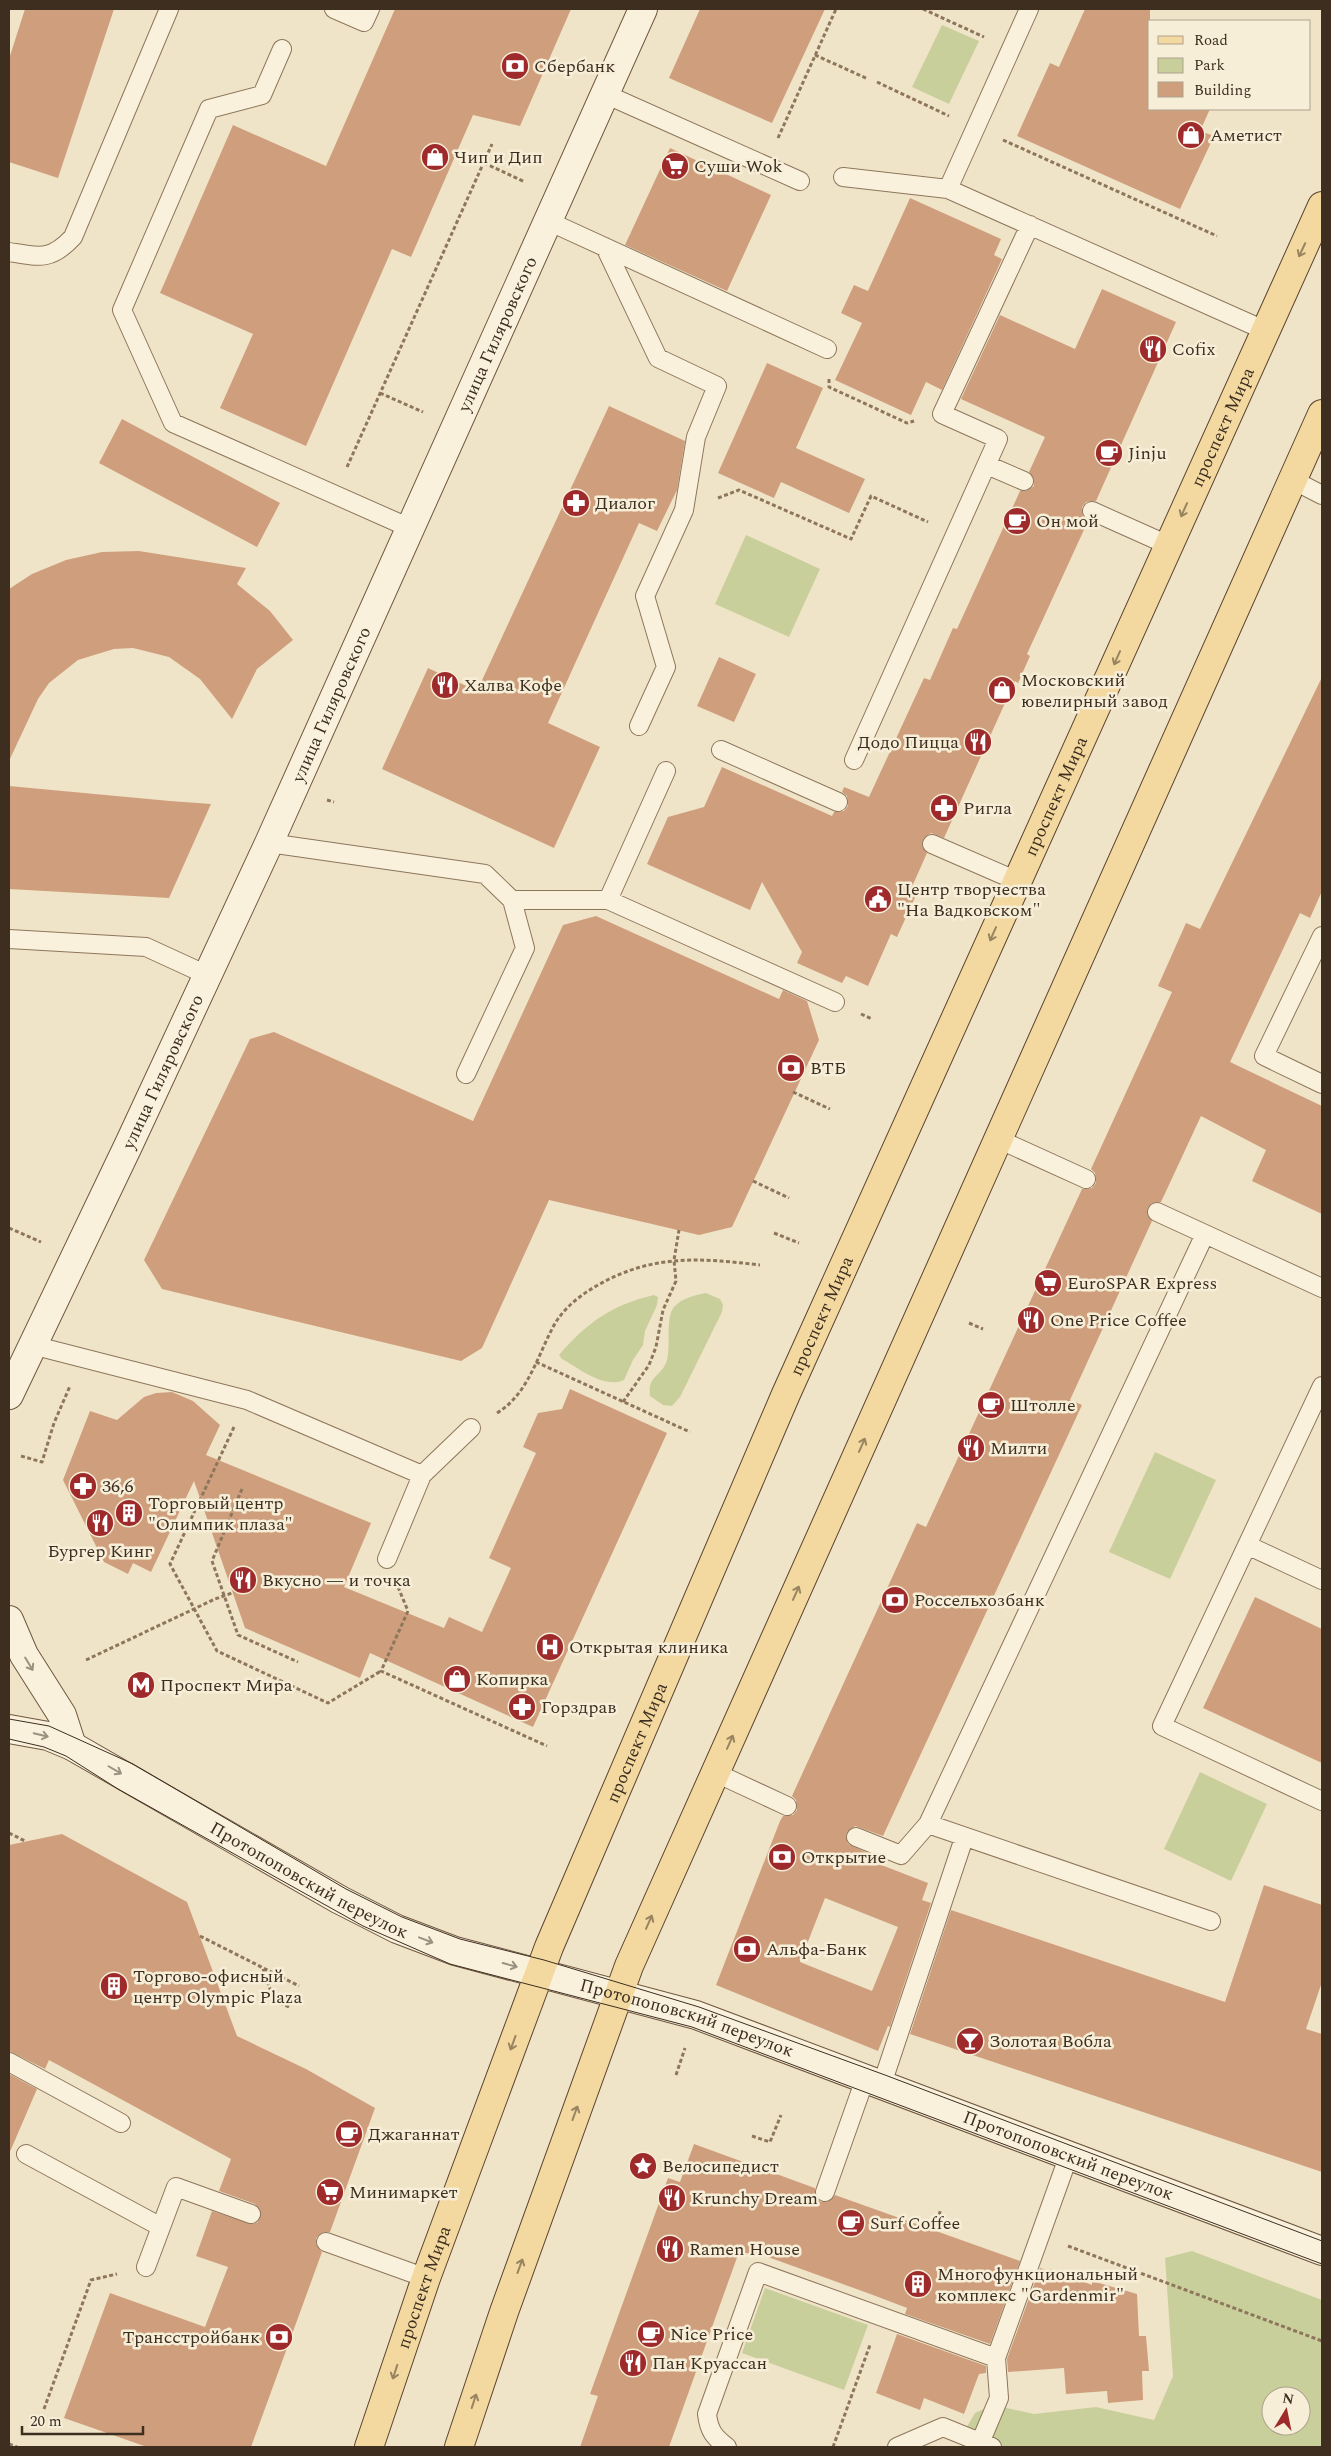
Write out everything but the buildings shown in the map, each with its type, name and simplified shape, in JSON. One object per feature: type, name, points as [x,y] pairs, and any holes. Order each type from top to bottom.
[{"type":"main road","name":"проспект Мира","points":[[369,2447],[426,2278],[539,1972],[786,1394],[1264,330],[1322,206]]},
{"type":"main road","points":[[459,2447],[504,2312],[618,1995],[1322,414]]},
{"type":"street","name":"улица Гиляровского","points":[[9,1395],[130,1144],[269,843],[643,9]]},
{"type":"street","points":[[9,1620],[24,1655],[62,1715],[72,1746]]},
{"type":"street","points":[[9,1729],[48,1736],[72,1746]]},
{"type":"street","name":"Протопоповский переулок","points":[[72,1746],[340,1900],[397,1929],[455,1951],[696,2015],[1322,2251]]},
{"type":"lane","points":[[9,252],[39,256],[60,251],[73,237],[169,9]]},
{"type":"lane","points":[[334,9],[364,22],[370,9]]},
{"type":"lane","points":[[948,189],[1029,9]]},
{"type":"lane","points":[[282,49],[262,95],[210,110],[122,310],[173,423],[410,528]]},
{"type":"lane","points":[[605,94],[800,181]]},
{"type":"lane","points":[[843,177],[948,189],[1264,330]]},
{"type":"lane","points":[[548,221],[827,349]]},
{"type":"lane","points":[[854,760],[998,439],[942,414],[1030,225]]},
{"type":"lane","points":[[605,247],[658,358],[717,386],[696,437],[684,510],[645,596],[666,667],[639,726]]},
{"type":"lane","points":[[987,465],[1024,481]]},
{"type":"lane","points":[[1293,480],[1322,495]]},
{"type":"lane","points":[[1092,511],[1168,545]]},
{"type":"lane","points":[[721,750],[838,802]]},
{"type":"lane","points":[[608,900],[666,771]]},
{"type":"lane","points":[[269,843],[485,874],[512,900],[525,948],[466,1074]]},
{"type":"lane","points":[[932,844],[1017,881]]},
{"type":"lane","points":[[512,900],[608,900],[835,1002]]},
{"type":"lane","points":[[1322,936],[1264,1056],[1322,1084]]},
{"type":"lane","points":[[9,939],[146,947],[207,975]]},
{"type":"lane","points":[[998,1139],[1086,1180]]},
{"type":"lane","points":[[1157,1212],[1322,1288]]},
{"type":"lane","points":[[856,1837],[901,1855],[928,1824],[1205,1234]]},
{"type":"lane","points":[[32,1345],[246,1400],[422,1475]]},
{"type":"lane","points":[[1322,1386],[1318,1408],[1247,1545],[1162,1726],[1322,1801]]},
{"type":"lane","points":[[387,1559],[422,1475],[471,1428]]},
{"type":"lane","points":[[1247,1545],[1322,1580]]},
{"type":"lane","points":[[716,1772],[787,1806]]},
{"type":"lane","points":[[928,1824],[964,1838],[1211,1921]]},
{"type":"lane","points":[[825,2192],[874,2082],[964,1838]]},
{"type":"lane","points":[[9,2062],[121,2123]]},
{"type":"lane","points":[[26,2154],[161,2227]]},
{"type":"lane","points":[[898,2447],[943,2427],[986,2445],[999,2398],[996,2358],[1069,2155]]},
{"type":"lane","points":[[146,2267],[176,2187],[251,2214]]},
{"type":"lane","points":[[326,2242],[426,2278]]},
{"type":"lane","points":[[727,2447],[714,2437],[709,2428],[707,2414],[758,2272],[795,2276],[881,2316],[996,2358]]},
{"type":"path","points":[[765,166],[836,9]]},
{"type":"path","points":[[923,9],[1011,49]]},
{"type":"path","points":[[816,54],[868,79]]},
{"type":"path","points":[[877,82],[1217,236]]},
{"type":"path","points":[[335,494],[492,144]]},
{"type":"path","points":[[484,163],[526,182]]},
{"type":"path","points":[[827,349],[829,388],[907,423],[942,414]]},
{"type":"path","points":[[380,393],[423,412]]},
{"type":"path","points":[[684,510],[739,490],[851,539],[870,496],[955,534]]},
{"type":"path","points":[[793,1092],[830,1109]]},
{"type":"path","points":[[753,1181],[789,1198]]},
{"type":"path","points":[[9,1228],[41,1242]]},
{"type":"path","points":[[623,1402],[649,1365],[656,1347],[663,1310],[676,1281],[674,1260],[679,1230]]},
{"type":"path","points":[[774,1233],[799,1243]]},
{"type":"path","points":[[471,1428],[504,1409],[526,1384],[553,1326],[576,1297],[618,1274],[659,1261],[709,1259],[760,1265]]},
{"type":"path","points":[[969,1323],[983,1329]]},
{"type":"path","points":[[21,1456],[42,1462],[54,1423],[82,1358]]},
{"type":"path","points":[[536,1362],[690,1432]]},
{"type":"path","points":[[246,1400],[170,1564],[217,1651],[328,1703],[381,1671],[408,1611],[387,1559]]},
{"type":"path","points":[[242,1489],[212,1561],[238,1636],[298,1662]]},
{"type":"path","points":[[86,1660],[232,1593]]},
{"type":"path","points":[[381,1671],[547,1746]]},
{"type":"path","points":[[9,1833],[25,1842]]},
{"type":"path","points":[[200,1936],[299,1986]]},
{"type":"path","points":[[263,1968],[274,2000],[289,2007]]},
{"type":"path","points":[[676,2075],[687,2042]]},
{"type":"path","points":[[752,2136],[770,2142],[781,2114]]},
{"type":"path","points":[[939,2215],[941,2209]]},
{"type":"path","points":[[1063,2244],[1322,2341]]},
{"type":"path","points":[[44,2409],[91,2280],[146,2267]]},
{"type":"path","points":[[832,2447],[881,2316]]},
{"type":"path","points":[[9,2444],[17,2447]]},
{"type":"green space","points":[[942,25],[979,41],[949,104],[912,87]]},
{"type":"green space","points":[[746,535],[820,569],[789,637],[715,604]]},
{"type":"green space","points":[[706,1293],[720,1299],[723,1305],[722,1312],[680,1397],[672,1406],[663,1405],[650,1396],[650,1389],[653,1380],[665,1366],[667,1360],[671,1312],[677,1304],[685,1299]]},
{"type":"green space","points":[[654,1295],[658,1297],[657,1305],[645,1331],[643,1345],[633,1360],[624,1380],[608,1382],[592,1377],[562,1359],[559,1355],[580,1333],[601,1316],[625,1304]]},
{"type":"green space","points":[[1155,1452],[1216,1480],[1170,1579],[1109,1552]]},
{"type":"green space","points":[[1200,1772],[1267,1804],[1231,1881],[1164,1849]]},
{"type":"green space","points":[[1192,2251],[1322,2300],[1322,2447],[966,2447],[964,2432],[975,2413],[993,2405],[1034,2414],[1096,2407],[1154,2420],[1173,2376],[1165,2258]]},
{"type":"green space","points":[[765,2288],[868,2325],[844,2390],[742,2353]]},
{"type":"tram line","points":[[9,1719],[49,1726],[133,1764],[346,1889],[402,1917],[460,1939],[544,1960],[699,2007],[885,2075],[1322,2241]]},
{"type":"tram line","points":[[9,1739],[44,1747],[66,1756],[118,1789],[363,1926],[450,1964],[692,2027],[1322,2264]]},
{"type":"place","name":"Сбербанк","points":[[515,66]]},
{"type":"place","name":"Аметист","points":[[1191,135]]},
{"type":"place","name":"Чип и Дип","points":[[435,157]]},
{"type":"place","name":"Суши Wok","points":[[675,166]]},
{"type":"place","name":"Cofix","points":[[1153,349]]},
{"type":"place","name":"Jinju","points":[[1109,453]]},
{"type":"place","name":"Диалог","points":[[576,503]]},
{"type":"place","name":"Он мой","points":[[1017,521]]},
{"type":"place","name":"Халва Кофе","points":[[445,685]]},
{"type":"place","name":"Московский ювелирный завод","points":[[1002,690]]},
{"type":"place","name":"Додо Пицца","points":[[978,742]]},
{"type":"place","name":"Ригла","points":[[944,808]]},
{"type":"place","name":"Центр творчества \"На Вадковском\"","points":[[878,899]]},
{"type":"place","name":"ВТБ","points":[[791,1068]]},
{"type":"place","name":"EuroSPAR Express","points":[[1048,1283]]},
{"type":"place","name":"One Price Coffee","points":[[1031,1320]]},
{"type":"place","name":"Штолле","points":[[991,1405]]},
{"type":"place","name":"Милти","points":[[971,1448]]},
{"type":"place","name":"36,6","points":[[83,1486]]},
{"type":"place","name":"Торговый центр \"Олимпик плаза\"","points":[[129,1513]]},
{"type":"place","name":"Бургер Кинг","points":[[100,1523]]},
{"type":"place","name":"Вкусно — и точка","points":[[243,1580]]},
{"type":"place","name":"Россельхозбанк","points":[[895,1600]]},
{"type":"place","name":"Открытая клиника","points":[[550,1647]]},
{"type":"place","name":"Копирка","points":[[457,1679]]},
{"type":"place","name":"Проспект Мира","points":[[141,1685]]},
{"type":"place","name":"Горздрав","points":[[522,1707]]},
{"type":"place","name":"Открытие","points":[[782,1857]]},
{"type":"place","name":"Альфа-Банк","points":[[747,1949]]},
{"type":"place","name":"Торгово-офисный центр Olympic Plaza","points":[[114,1986]]},
{"type":"place","name":"Золотая Вобла","points":[[970,2041]]},
{"type":"place","name":"Джаганнат","points":[[349,2134]]},
{"type":"place","name":"Велосипедист","points":[[643,2166]]},
{"type":"place","name":"Минимаркет","points":[[330,2192]]},
{"type":"place","name":"Krunchy Dream","points":[[672,2198]]},
{"type":"place","name":"Surf Coffee","points":[[851,2223]]},
{"type":"place","name":"Ramen House","points":[[670,2249]]},
{"type":"place","name":"Многофункциональный комплекс \"Gardenmir\"","points":[[918,2284]]},
{"type":"place","name":"Nice Price","points":[[651,2334]]},
{"type":"place","name":"Трансстройбанк","points":[[279,2337]]},
{"type":"place","name":"Пан Круассан","points":[[633,2363]]}]
